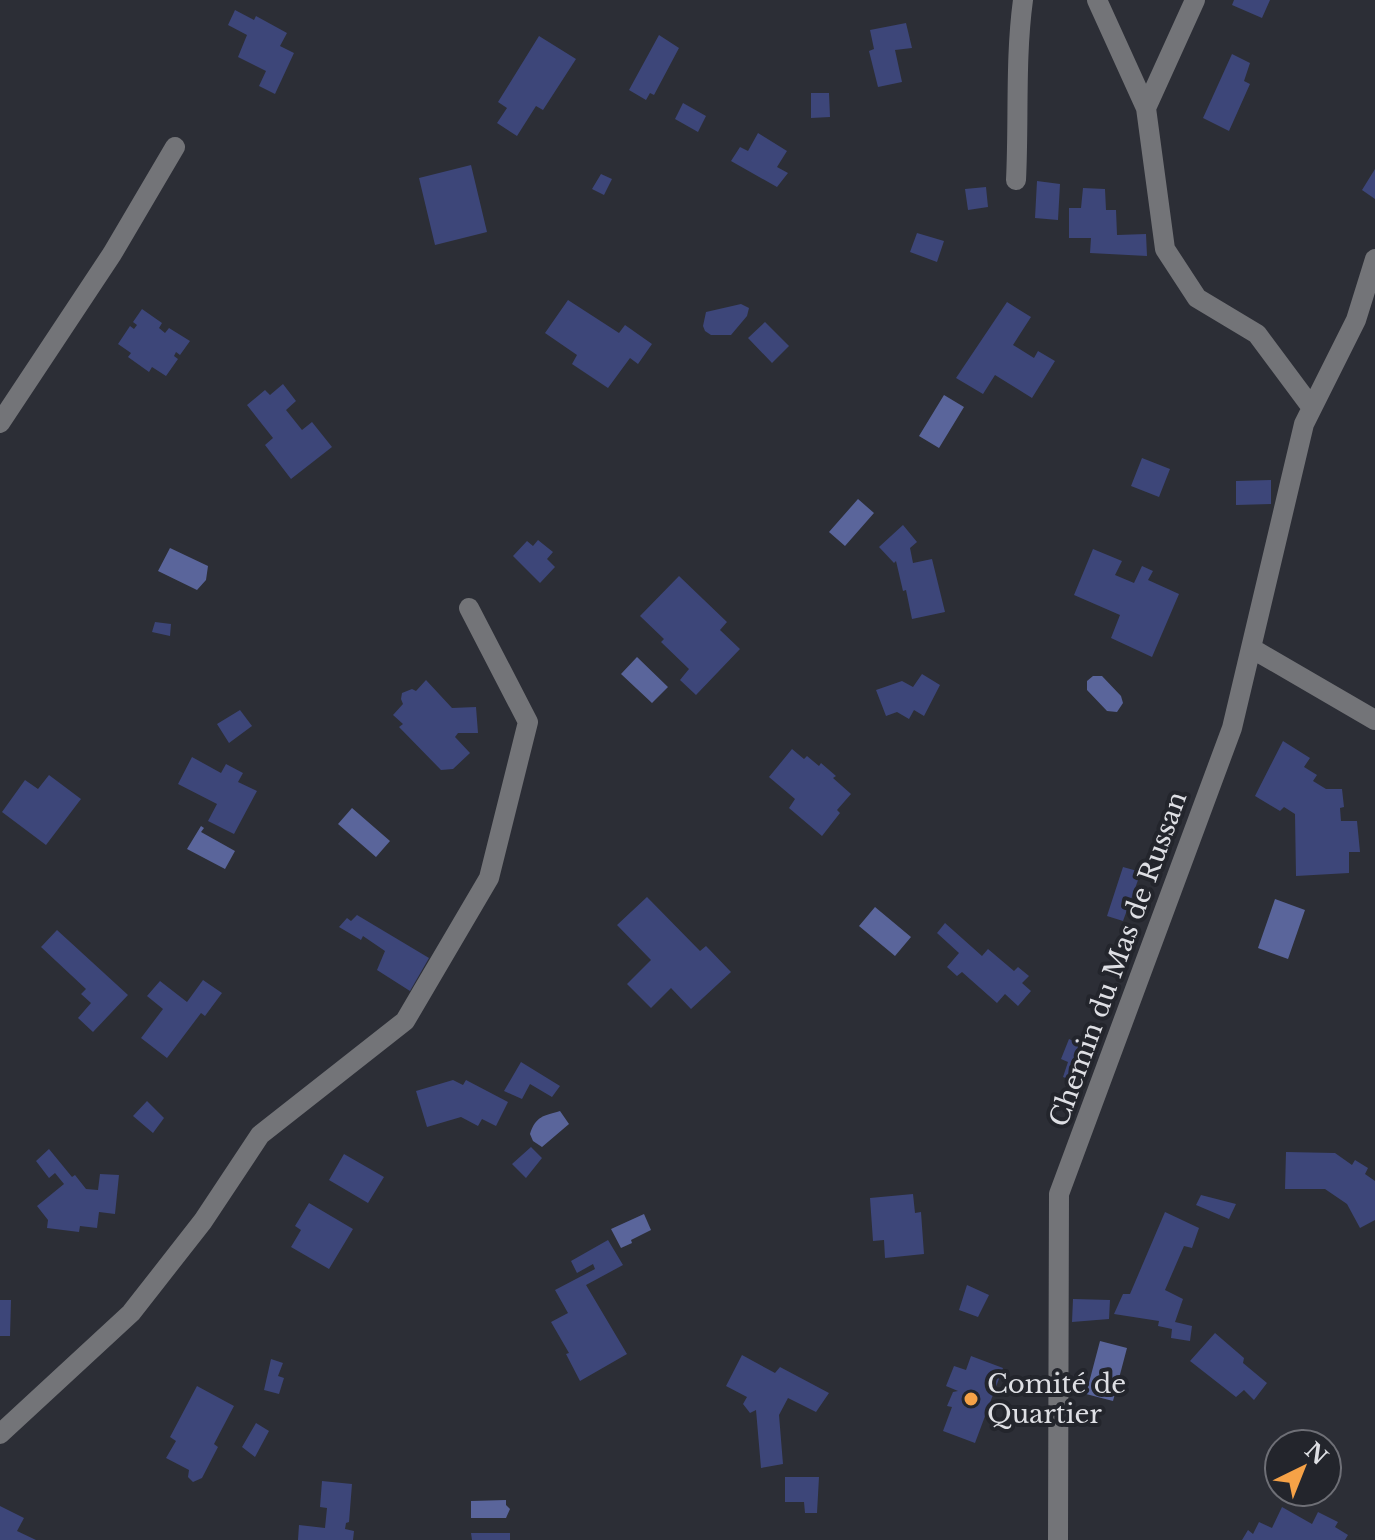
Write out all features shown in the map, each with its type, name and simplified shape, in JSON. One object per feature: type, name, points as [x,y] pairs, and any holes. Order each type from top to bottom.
[{"type":"street","points":[[1016,180],[1018,34],[1023,0]]},
{"type":"street","points":[[1097,0],[1146,108],[1165,249],[1197,298],[1257,334],[1312,408]]},
{"type":"street","points":[[1146,108],[1195,0]]},
{"type":"street","points":[[0,423],[112,254],[175,147]]},
{"type":"street","name":"Chemin du Mas de Russan","points":[[1058,1540],[1059,1194],[1232,728],[1304,424],[1356,320],[1375,259]]},
{"type":"street","points":[[0,1434],[131,1313],[203,1221],[260,1135],[405,1021],[489,878],[528,722],[469,608]]},
{"type":"street","points":[[1251,648],[1375,720]]},
{"type":"water","points":[[944,395],[964,407],[939,448],[919,436]]},
{"type":"water","points":[[858,499],[874,513],[845,546],[829,532]]},
{"type":"water","points":[[170,548],[208,566],[206,580],[197,590],[158,571]]},
{"type":"water","points":[[637,657],[668,687],[652,703],[621,674]]},
{"type":"water","points":[[1093,676],[1102,676],[1121,696],[1123,703],[1117,712],[1107,711],[1087,690],[1087,681]]},
{"type":"water","points":[[352,808],[390,841],[376,857],[338,824]]},
{"type":"water","points":[[201,826],[204,828],[201,832],[235,851],[225,869],[187,849]]},
{"type":"water","points":[[1275,899],[1305,910],[1288,959],[1258,948]]},
{"type":"water","points":[[875,907],[911,937],[895,956],[859,926]]},
{"type":"water","points":[[560,1111],[569,1124],[542,1147],[533,1141],[530,1134],[538,1120]]},
{"type":"water","points":[[644,1214],[651,1230],[621,1248],[611,1229]]},
{"type":"water","points":[[1100,1341],[1127,1348],[1113,1401],[1086,1394]]},
{"type":"water","points":[[506,1500],[510,1509],[506,1518],[471,1518],[471,1501]]},
{"type":"building","points":[[1234,0],[1270,0],[1262,18],[1232,5]]},
{"type":"building","points":[[235,10],[254,20],[256,16],[287,33],[280,46],[294,53],[275,94],[259,86],[266,71],[238,57],[247,35],[228,25]]},
{"type":"building","points":[[906,23],[912,48],[895,50],[902,82],[878,87],[869,51],[874,49],[870,30]]},
{"type":"building","points":[[659,35],[679,48],[654,95],[650,93],[646,100],[629,90]]},
{"type":"building","points":[[539,36],[576,59],[543,110],[536,106],[517,136],[497,123],[507,108],[498,102]]},
{"type":"building","points":[[1232,54],[1250,63],[1244,81],[1250,84],[1229,131],[1203,118]]},
{"type":"building","points":[[811,93],[829,93],[830,117],[811,118]]},
{"type":"building","points":[[683,103],[706,116],[698,132],[675,119]]},
{"type":"building","points":[[758,133],[787,151],[777,167],[788,173],[777,187],[731,161],[740,147],[748,151]]},
{"type":"building","points":[[471,165],[487,232],[435,245],[419,178]]},
{"type":"building","points":[[1375,169],[1375,199],[1362,190]]},
{"type":"building","points":[[601,174],[612,179],[604,195],[592,189]]},
{"type":"building","points":[[1037,181],[1060,184],[1058,220],[1035,218]]},
{"type":"building","points":[[986,187],[988,207],[968,210],[965,189]]},
{"type":"building","points":[[1083,188],[1105,189],[1106,210],[1116,210],[1117,235],[1146,234],[1147,256],[1090,253],[1091,238],[1069,238],[1069,208],[1081,208]]},
{"type":"building","points":[[917,233],[944,241],[937,262],[910,252]]},
{"type":"building","points":[[568,300],[619,333],[625,325],[652,344],[638,364],[630,358],[608,388],[572,364],[577,355],[545,333]]},
{"type":"building","points":[[1007,302],[1031,317],[1013,345],[1034,358],[1038,351],[1055,361],[1032,398],[995,375],[983,394],[956,378]]},
{"type":"building","points":[[741,304],[749,308],[747,316],[731,335],[711,335],[705,331],[706,312]]},
{"type":"building","points":[[142,309],[162,323],[159,328],[165,333],[169,328],[190,341],[180,355],[176,352],[174,356],[178,359],[166,376],[152,367],[149,372],[128,357],[131,353],[118,344],[130,326],[134,329],[137,325],[133,322]]},
{"type":"building","points":[[765,322],[789,346],[772,363],[748,338]]},
{"type":"building","points":[[283,384],[296,401],[286,410],[302,430],[312,422],[332,447],[291,479],[265,445],[273,438],[247,405],[265,390],[270,395]]},
{"type":"building","points":[[1142,458],[1170,469],[1159,497],[1131,486]]},
{"type":"building","points":[[1271,480],[1271,504],[1236,505],[1236,481]]},
{"type":"building","points":[[903,525],[917,542],[910,548],[913,563],[932,559],[945,612],[912,619],[896,561],[894,563],[879,547]]},
{"type":"building","points":[[538,540],[553,552],[547,559],[555,567],[540,583],[513,556],[527,541],[533,546]]},
{"type":"building","points":[[1093,549],[1122,561],[1115,575],[1134,583],[1142,566],[1153,571],[1148,580],[1179,594],[1152,657],[1111,638],[1120,615],[1074,595]]},
{"type":"building","points":[[679,576],[727,622],[720,630],[740,649],[696,695],[680,680],[689,669],[640,616]]},
{"type":"building","points":[[155,622],[171,624],[170,636],[152,632]]},
{"type":"building","points":[[922,674],[940,685],[924,716],[914,710],[909,719],[897,712],[886,716],[876,690],[902,681],[913,687]]},
{"type":"building","points":[[426,680],[452,708],[476,707],[478,733],[458,733],[455,737],[470,753],[453,769],[441,770],[399,727],[403,724],[393,715],[403,704],[402,693],[412,689],[416,691]]},
{"type":"building","points":[[240,710],[252,726],[229,743],[217,724]]},
{"type":"building","points":[[1283,741],[1310,758],[1304,767],[1317,775],[1313,781],[1326,789],[1342,789],[1344,807],[1340,808],[1341,821],[1357,821],[1360,852],[1349,852],[1349,873],[1296,876],[1295,814],[1284,807],[1280,811],[1255,796]]},
{"type":"building","points":[[792,749],[804,759],[807,756],[819,766],[821,763],[851,794],[837,810],[840,813],[822,836],[789,808],[795,799],[769,777]]},
{"type":"building","points":[[192,757],[221,773],[226,764],[243,773],[238,782],[257,791],[234,834],[208,821],[217,804],[178,784]]},
{"type":"building","points":[[49,775],[81,799],[46,845],[2,812],[25,780],[38,789]]},
{"type":"building","points":[[1123,867],[1141,872],[1123,921],[1107,916]]},
{"type":"building","points":[[647,897],[700,951],[706,946],[731,972],[691,1009],[671,988],[651,1008],[627,984],[651,960],[617,925]]},
{"type":"building","points":[[357,915],[429,958],[410,991],[377,970],[385,951],[363,936],[361,940],[339,927],[347,918],[351,921]]},
{"type":"building","points":[[945,923],[982,956],[988,949],[1014,971],[1018,967],[1029,976],[1022,983],[1031,991],[1018,1006],[1005,994],[997,1003],[962,972],[957,976],[947,967],[959,953],[937,933]]},
{"type":"building","points":[[57,930],[128,995],[93,1032],[78,1018],[91,1003],[81,994],[86,989],[41,947]]},
{"type":"building","points":[[203,980],[222,993],[205,1016],[201,1013],[167,1058],[141,1038],[163,1009],[147,996],[160,981],[187,1002]]},
{"type":"building","points":[[1069,1039],[1098,1052],[1084,1085],[1063,1077],[1068,1062],[1061,1059]]},
{"type":"building","points":[[521,1062],[560,1086],[552,1097],[530,1084],[522,1099],[504,1091]]},
{"type":"building","points":[[453,1080],[463,1085],[466,1080],[508,1102],[496,1126],[482,1119],[478,1126],[461,1117],[427,1127],[416,1091]]},
{"type":"building","points":[[147,1101],[164,1118],[153,1133],[133,1116]]},
{"type":"building","points":[[531,1147],[542,1158],[526,1178],[512,1164]]},
{"type":"building","points":[[49,1149],[86,1189],[98,1190],[100,1174],[119,1175],[115,1214],[99,1212],[97,1228],[80,1226],[79,1232],[47,1228],[48,1220],[37,1206],[64,1184],[55,1173],[49,1178],[36,1161]]},
{"type":"building","points":[[1286,1152],[1335,1153],[1352,1165],[1355,1160],[1368,1168],[1365,1174],[1375,1181],[1375,1220],[1360,1228],[1347,1204],[1325,1189],[1285,1189]]},
{"type":"building","points":[[344,1154],[384,1177],[368,1203],[329,1180]]},
{"type":"building","points":[[913,1194],[915,1213],[921,1212],[924,1254],[885,1258],[884,1240],[873,1241],[870,1198]]},
{"type":"building","points":[[1201,1195],[1236,1204],[1229,1219],[1196,1205]]},
{"type":"building","points":[[309,1203],[353,1229],[329,1269],[291,1247],[301,1230],[295,1226]]},
{"type":"building","points":[[1165,1212],[1199,1228],[1192,1248],[1184,1246],[1165,1290],[1183,1299],[1175,1322],[1192,1326],[1190,1341],[1171,1338],[1172,1329],[1158,1326],[1159,1321],[1114,1314],[1123,1294],[1130,1294]]},
{"type":"building","points":[[608,1240],[623,1265],[586,1285],[627,1354],[580,1381],[566,1354],[569,1353],[551,1322],[568,1313],[555,1290],[595,1269],[593,1264],[577,1273],[571,1261]]},
{"type":"building","points":[[967,1285],[989,1295],[978,1317],[959,1310]]},
{"type":"building","points":[[1073,1299],[1110,1300],[1109,1319],[1072,1322]]},
{"type":"building","points":[[0,1300],[11,1300],[10,1336],[0,1336]]},
{"type":"building","points":[[1215,1333],[1267,1383],[1254,1400],[1244,1390],[1236,1397],[1190,1361]]},
{"type":"building","points":[[742,1355],[775,1373],[780,1367],[829,1393],[816,1412],[788,1398],[779,1415],[783,1464],[761,1468],[756,1410],[750,1413],[743,1404],[747,1397],[726,1386]]},
{"type":"building","name":"Comité de Quartier","points":[[971,1356],[1003,1368],[975,1443],[943,1431],[952,1407],[947,1406],[953,1392],[958,1391],[946,1386],[954,1366],[966,1370]]},
{"type":"building","points":[[271,1359],[283,1363],[278,1376],[284,1378],[279,1394],[264,1390]]},
{"type":"building","points":[[197,1386],[234,1406],[214,1444],[218,1447],[202,1478],[193,1482],[188,1477],[189,1470],[166,1458],[176,1441],[170,1437]]},
{"type":"building","points":[[256,1423],[269,1431],[255,1457],[242,1447]]},
{"type":"building","points":[[785,1477],[819,1477],[817,1513],[805,1513],[804,1502],[785,1502]]},
{"type":"building","points":[[322,1481],[352,1484],[349,1522],[345,1529],[354,1531],[353,1540],[298,1540],[299,1525],[325,1528],[327,1508],[320,1507]]},
{"type":"building","points":[[0,1506],[24,1518],[17,1531],[36,1540],[0,1540]]},
{"type":"building","points":[[1284,1508],[1312,1524],[1318,1512],[1338,1522],[1335,1527],[1348,1535],[1345,1540],[1242,1540],[1248,1530],[1253,1534],[1259,1522],[1272,1528]]},
{"type":"building","points":[[471,1533],[510,1533],[510,1540],[472,1540]]},
{"type":"place","name":"Comité de Quartier","points":[[971,1399]]}]
